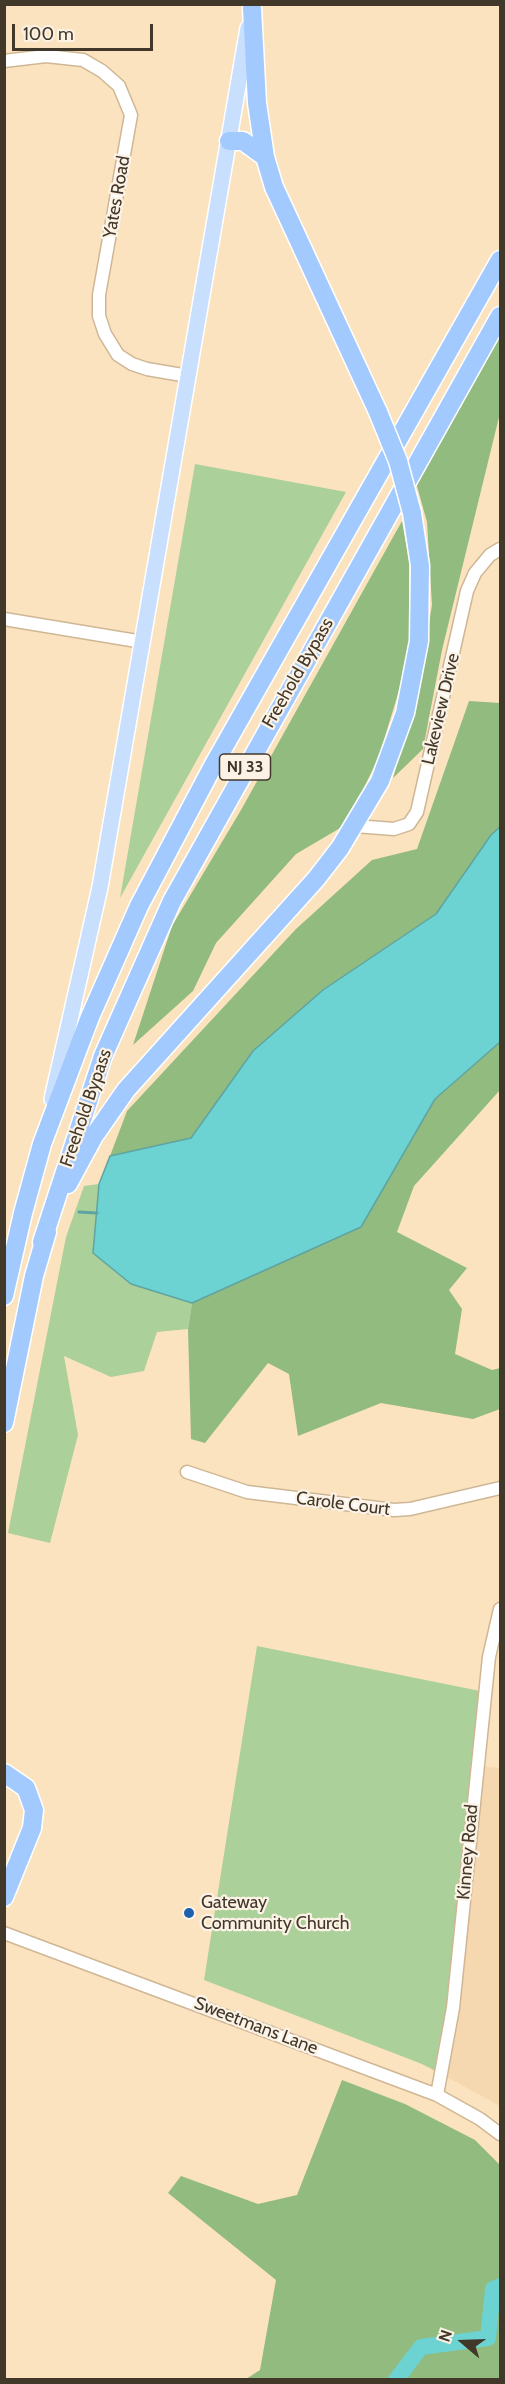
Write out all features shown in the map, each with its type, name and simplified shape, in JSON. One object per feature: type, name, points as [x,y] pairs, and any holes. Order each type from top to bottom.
[{"type":"highway","points":[[42,1242],[94,1136],[126,1090],[316,879],[355,826],[393,750],[414,677],[421,605],[420,566],[412,513],[398,461],[378,412],[278,199],[265,157],[257,103],[252,6]]},
{"type":"highway","points":[[229,141],[243,141],[265,157]]},
{"type":"highway","name":"Freehold Bypass","points":[[42,1144],[108,974],[162,860],[501,260]]},
{"type":"highway","name":"Freehold Bypass","points":[[42,1242],[103,1056],[172,901],[501,316]]},
{"type":"highway","name":"NJ 33","points":[[4,1296],[42,1144]]},
{"type":"highway","name":"NJ 33","points":[[4,1424],[42,1242]]},
{"type":"highway","points":[[4,1773],[26,1788],[34,1810],[32,1828],[4,1897]]},
{"type":"main road","points":[[42,1144],[100,887],[252,6]]},
{"type":"street","name":"Yates Road","points":[[4,62],[46,56],[83,60],[102,71],[119,86],[131,115],[99,294],[99,316],[105,334],[118,355],[132,364],[147,369],[188,376]]},
{"type":"street","name":"Lakeview Drive","points":[[355,826],[394,829],[409,824],[417,812],[467,591],[475,573],[490,555],[501,549]]},
{"type":"street","points":[[4,619],[143,642]]},
{"type":"street","name":"Carole Court","points":[[187,1472],[247,1492],[394,1510],[410,1509],[501,1488]]},
{"type":"street","name":"Kinney Road","points":[[437,2095],[453,2008],[489,1657],[501,1609]]},
{"type":"street","name":"Sweetmans Lane","points":[[4,1933],[259,2026],[437,2095],[501,2134]]},
{"type":"shaded area","points":[[477,1766],[500,1768],[500,2106],[443,2075]]},
{"type":"green space","points":[[500,334],[500,413],[442,650],[423,749],[393,778],[419,685],[432,605],[427,522],[415,479]]},
{"type":"green space","points":[[195,464],[346,492],[120,898]]},
{"type":"green space","points":[[402,521],[409,561],[409,658],[379,756],[347,824],[296,854],[216,943],[193,991],[133,1045],[172,926],[241,810]]},
{"type":"green space","points":[[469,701],[500,703],[500,827],[491,835],[436,914],[323,990],[253,1051],[191,1138],[110,1156],[127,1111],[296,929],[372,860],[417,849]]},
{"type":"green space","points":[[500,1042],[500,1090],[414,1186],[397,1232],[467,1268],[449,1290],[462,1309],[455,1354],[492,1370],[500,1368],[500,1409],[473,1419],[381,1403],[298,1436],[289,1374],[268,1363],[205,1443],[191,1439],[188,1329],[192,1303],[361,1227],[435,1099]]},
{"type":"green space","points":[[99,1184],[93,1253],[131,1284],[192,1303],[188,1329],[157,1332],[144,1371],[111,1377],[64,1356],[78,1435],[50,1543],[8,1533],[66,1237],[84,1186]]},
{"type":"green space","points":[[257,1646],[485,1692],[443,2075],[422,2064],[204,1980]]},
{"type":"green space","points":[[342,2080],[405,2104],[475,2140],[500,2165],[500,2379],[246,2379],[260,2370],[276,2280],[168,2193],[181,2176],[258,2204],[297,2195]]},
{"type":"water","points":[[500,827],[500,1042],[435,1099],[361,1227],[192,1303],[131,1284],[93,1253],[99,1184],[110,1156],[191,1138],[253,1051],[323,990],[436,914],[491,835]]},
{"type":"waterway","points":[[79,1212],[97,1213]]},
{"type":"waterway","points":[[396,2380],[421,2347],[488,2338],[493,2289],[500,2286]]},
{"type":"place","name":"Gateway Community Church","points":[[189,1913]]}]
